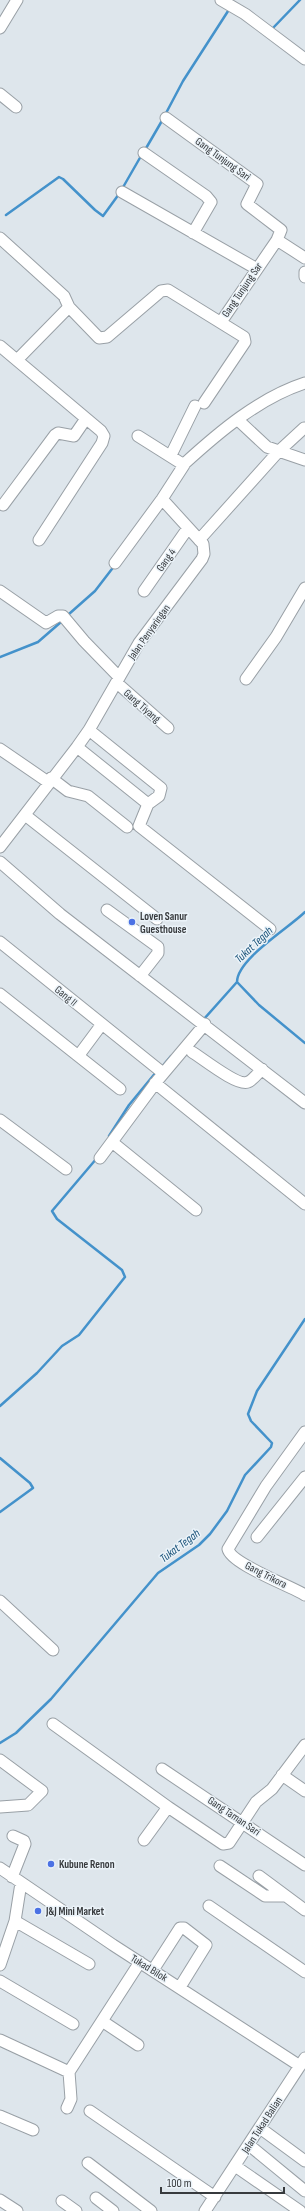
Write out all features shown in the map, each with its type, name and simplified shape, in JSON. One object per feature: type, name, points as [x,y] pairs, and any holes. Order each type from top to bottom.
[{"type":"street","points":[[0,28],[17,0]]},
{"type":"street","points":[[221,0],[245,14],[305,58]]},
{"type":"street","points":[[0,94],[16,107]]},
{"type":"street","name":"Gang Tunjung Sari","points":[[166,118],[257,184],[248,199],[247,204],[279,227],[281,232],[277,240]]},
{"type":"street","points":[[144,153],[211,202],[193,233]]},
{"type":"street","points":[[122,192],[257,269]]},
{"type":"street","name":"Gang Tunjung Sar","points":[[0,238],[64,296],[69,307],[99,338],[106,337],[161,291],[165,290],[172,291],[221,322],[277,240]]},
{"type":"street","points":[[277,240],[305,258]]},
{"type":"street","points":[[305,272],[305,277]]},
{"type":"street","points":[[17,360],[69,307]]},
{"type":"street","points":[[171,455],[200,404],[246,340],[221,322]]},
{"type":"street","points":[[0,346],[86,420],[101,431],[104,436],[102,443],[39,540]]},
{"type":"street","points":[[115,563],[162,499],[184,464],[213,439],[273,395],[305,383]]},
{"type":"street","points":[[3,505],[55,435],[58,433],[74,436],[86,420]]},
{"type":"street","points":[[238,420],[267,448],[305,460]]},
{"type":"street","points":[[162,499],[200,540],[278,452],[304,428]]},
{"type":"street","points":[[138,436],[184,464]]},
{"type":"street","name":"Gang 4","points":[[144,591],[188,528]]},
{"type":"street","name":"Jalan Penyaringan","points":[[0,847],[25,815],[49,780],[77,747],[89,730],[139,643],[202,559],[204,548],[200,540]]},
{"type":"street","points":[[246,679],[276,637],[305,588]]},
{"type":"street","name":"Gang Tiyang","points":[[0,591],[46,623],[58,616],[64,616],[118,680],[168,728]]},
{"type":"street","points":[[89,730],[161,788],[159,796],[148,804],[139,826],[270,929]]},
{"type":"street","points":[[77,747],[148,804]]},
{"type":"street","points":[[0,749],[68,791],[88,796],[127,827]]},
{"type":"street","points":[[25,815],[157,919]]},
{"type":"street","points":[[0,862],[60,914],[205,1024],[305,1103]]},
{"type":"street","points":[[107,910],[158,947],[158,954],[140,976]]},
{"type":"street","name":"Gang II","points":[[0,942],[161,1071]]},
{"type":"street","points":[[0,994],[79,1055],[120,1089]]},
{"type":"street","points":[[79,1055],[102,1024]]},
{"type":"street","points":[[100,1158],[155,1083],[161,1071],[205,1024]]},
{"type":"street","points":[[192,1052],[243,1084],[249,1082],[262,1069]]},
{"type":"street","points":[[155,1083],[305,1204]]},
{"type":"street","points":[[0,1120],[66,1169]]},
{"type":"street","points":[[112,1142],[196,1210]]},
{"type":"street","name":"Gang Trikora","points":[[305,1432],[266,1486],[228,1547],[228,1552],[231,1556],[254,1570],[305,1595]]},
{"type":"street","points":[[257,1537],[305,1477]]},
{"type":"street","points":[[0,1601],[53,1650]]},
{"type":"street","points":[[53,1724],[168,1807],[223,1844],[228,1843],[256,1802],[272,1790],[305,1745]]},
{"type":"street","points":[[0,1760],[42,1791],[28,1805],[2,1805]]},
{"type":"street","name":"Gang Taman Sari","points":[[162,1769],[305,1865]]},
{"type":"street","points":[[282,1775],[305,1791]]},
{"type":"street","points":[[144,1840],[168,1807]]},
{"type":"street","points":[[0,1965],[5,1938],[15,1921],[17,1880],[25,1844],[24,1841],[13,1836]]},
{"type":"street","points":[[220,1866],[265,1896],[284,1896]]},
{"type":"street","name":"Tukad Bilok","points":[[0,1868],[140,1962],[302,2067]]},
{"type":"street","points":[[259,1876],[284,1896],[305,1910]]},
{"type":"street","points":[[209,1906],[305,1972]]},
{"type":"street","points":[[15,1921],[89,1964]]},
{"type":"street","points":[[153,1970],[180,1928],[184,1928],[206,1945],[180,1987]]},
{"type":"street","points":[[67,2108],[71,2099],[68,2072],[140,1962]]},
{"type":"street","points":[[0,1981],[73,2024]]},
{"type":"street","points":[[102,2022],[138,2045]]},
{"type":"street","points":[[0,2040],[68,2072]]},
{"type":"street","name":"Jalan Tukad Balian","points":[[211,2206],[248,2145],[302,2067]]},
{"type":"street","points":[[90,2111],[211,2206]]},
{"type":"street","points":[[0,2116],[33,2130]]},
{"type":"street","points":[[260,2128],[305,2161]]},
{"type":"street","points":[[248,2145],[305,2191]]},
{"type":"street","points":[[88,2163],[151,2211]]},
{"type":"street","points":[[235,2166],[300,2211]]},
{"type":"street","points":[[96,2198],[113,2211]]},
{"type":"street","points":[[0,2200],[17,2211]]},
{"type":"street","points":[[62,2201],[76,2211]]},
{"type":"waterway","points":[[272,29],[300,0]]},
{"type":"waterway","points":[[165,115],[183,81],[230,8]]},
{"type":"waterway","points":[[145,150],[163,119]]},
{"type":"waterway","points":[[122,189],[141,156]]},
{"type":"waterway","points":[[6,215],[59,177],[103,216],[119,194]]},
{"type":"waterway","points":[[69,614],[95,591],[115,565]]},
{"type":"waterway","points":[[0,657],[38,642],[61,622]]},
{"type":"waterway","name":"Tukat Tegah","points":[[305,912],[254,954],[239,973],[237,982],[259,1005],[305,1043]]},
{"type":"waterway","points":[[204,1019],[237,982]]},
{"type":"waterway","points":[[161,1068],[171,1056]]},
{"type":"waterway","points":[[109,1136],[129,1105],[157,1071]]},
{"type":"waterway","points":[[0,1406],[37,1373],[62,1346],[79,1335],[125,1277],[122,1270],[57,1219],[52,1211],[97,1158]]},
{"type":"waterway","name":"Tukat Tegah","points":[[0,1743],[16,1733],[51,1699],[158,1573],[199,1545],[210,1534],[227,1511],[245,1475],[271,1447],[272,1443],[251,1421],[248,1414],[257,1391],[305,1319]]},
{"type":"waterway","points":[[0,1458],[30,1483],[33,1488],[0,1512]]},
{"type":"place","name":"Loven Sanur Guesthouse","points":[[132,922]]},
{"type":"place","name":"Kubune Renon","points":[[51,1864]]},
{"type":"place","name":"J&J Mini Market","points":[[38,1911]]}]
